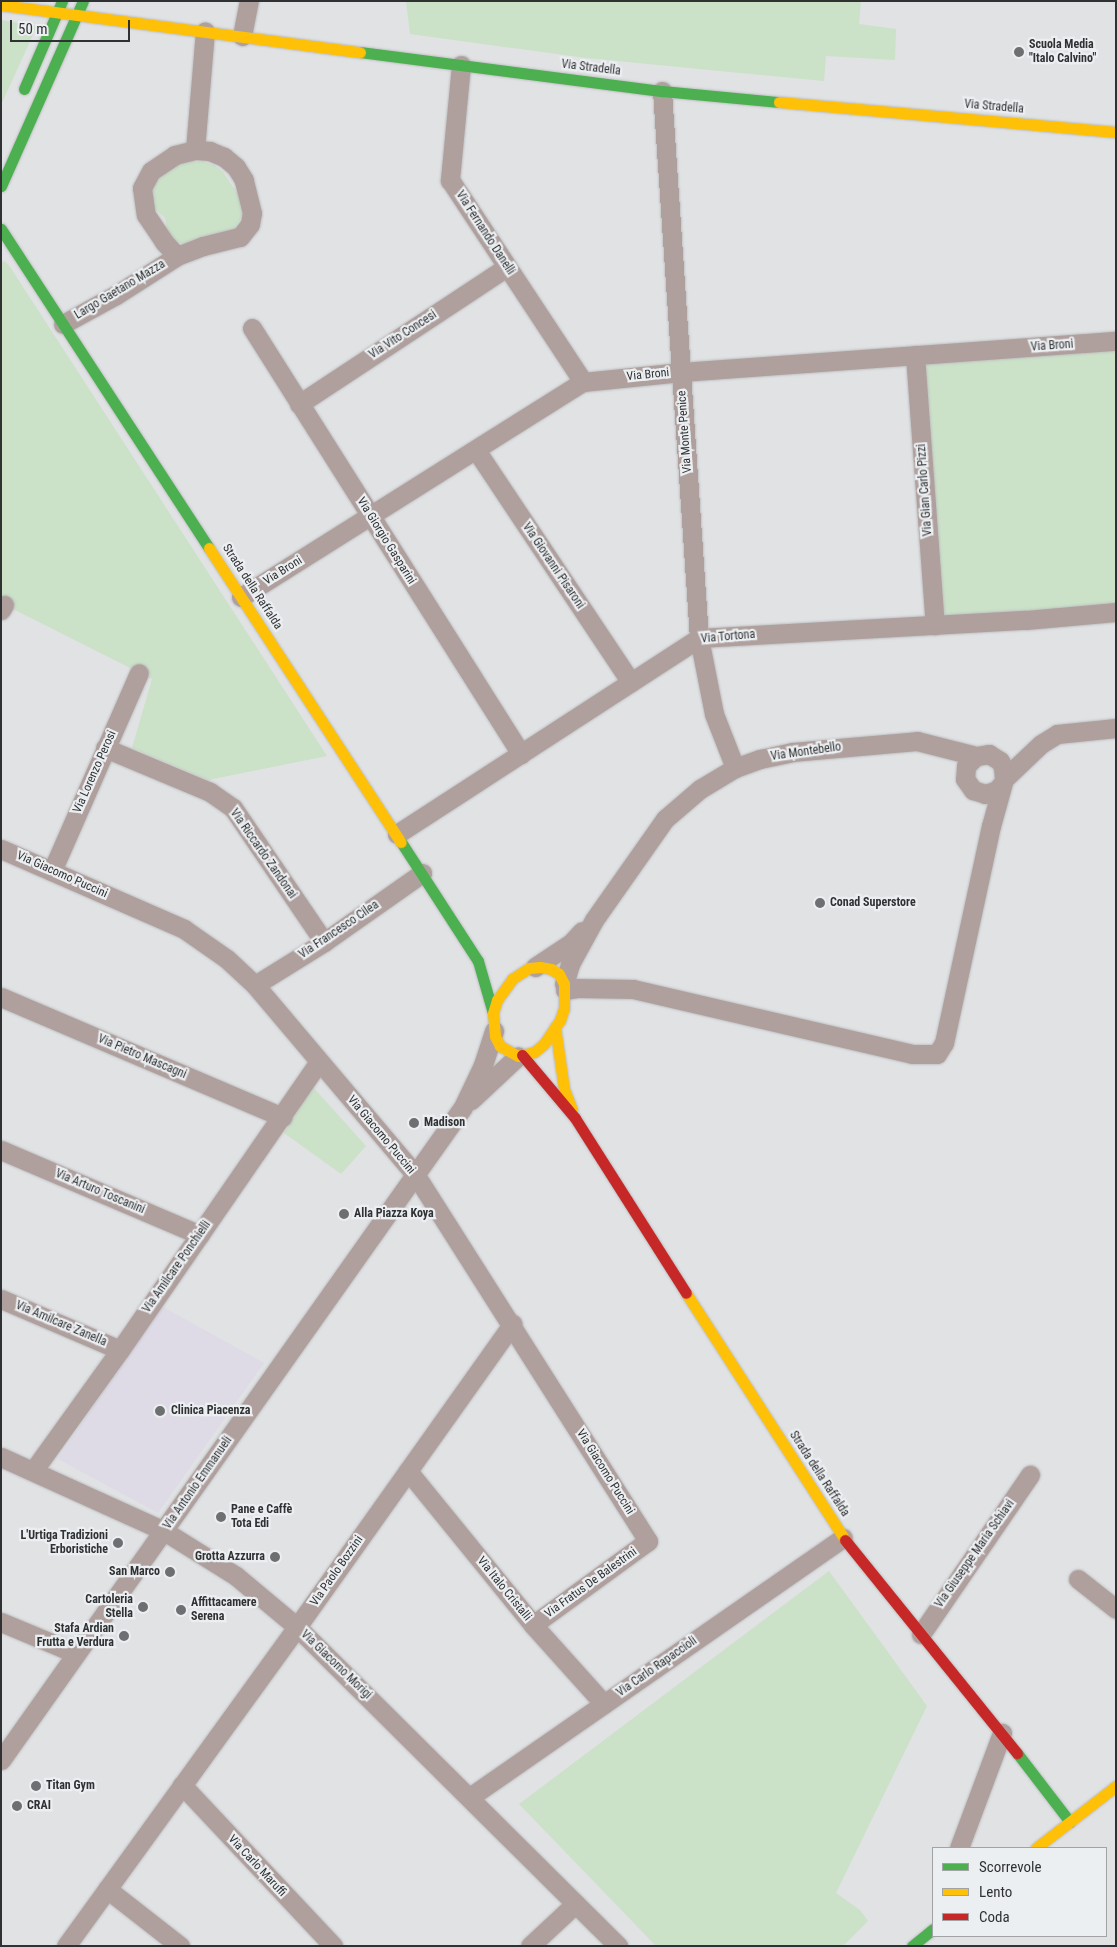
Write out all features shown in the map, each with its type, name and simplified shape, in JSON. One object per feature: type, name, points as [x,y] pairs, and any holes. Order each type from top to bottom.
[{"type":"street","points":[[1,186],[83,1]]},
{"type":"street","points":[[242,36],[249,1]]},
{"type":"street","name":"Via Stradella","points":[[1,4],[61,8],[77,15],[662,91],[1116,132]]},
{"type":"street","points":[[21,96],[61,8]]},
{"type":"street","points":[[195,150],[205,31]]},
{"type":"street","name":"Via Fernando Danelli","points":[[460,65],[450,180],[583,382]]},
{"type":"street","name":"Via Monte Penice","points":[[662,91],[699,638],[714,714],[735,768]]},
{"type":"street","name":"Largo Gaetano Mazza","points":[[63,324],[116,295],[176,256],[203,246],[240,237],[250,224],[252,213],[244,180],[236,167],[224,157],[210,151],[195,150],[174,155],[151,171],[142,188],[146,215],[176,256]]},
{"type":"street","name":"Strada della Raffalda","points":[[1,229],[478,961],[500,1046],[520,1056],[575,1118],[843,1538],[1002,1733],[1070,1822]]},
{"type":"street","points":[[1,253],[20,257]]},
{"type":"street","name":"Via Vito Concesi","points":[[299,404],[507,267]]},
{"type":"street","name":"Via Giorgio Gasparini","points":[[252,328],[521,754]]},
{"type":"street","name":"Via Broni","points":[[241,597],[583,382],[681,372],[1116,341]]},
{"type":"street","name":"Via Gian Carlo Pizzi","points":[[916,355],[935,625]]},
{"type":"street","name":"Via Giovanni Pisaroni","points":[[476,450],[631,682]]},
{"type":"street","name":"Via Tortona","points":[[396,834],[699,638],[935,625],[1116,612]]},
{"type":"street","name":"Via Lorenzo Perosi","points":[[52,871],[139,673]]},
{"type":"street","points":[[979,793],[991,793],[1041,744],[1056,734],[1116,728]]},
{"type":"street","name":"Via Montebello","points":[[565,987],[570,964],[594,920],[665,819],[700,788],[735,768],[760,759],[792,752],[917,741],[939,745],[976,756]]},
{"type":"street","points":[[995,757],[1041,744]]},
{"type":"street","points":[[939,745],[965,776],[968,785],[979,793],[991,826]]},
{"type":"street","name":"Via Riccardo Zandonai","points":[[105,748],[210,792],[233,808],[324,942]]},
{"type":"street","points":[[494,1022],[500,995],[517,976],[529,968],[551,968],[559,974],[565,987],[599,990],[633,989],[912,1054],[937,1054],[944,1043],[1002,782],[1003,767],[995,757],[989,754],[976,756],[966,766],[965,776]]},
{"type":"street","name":"Via Giacomo Puccini","points":[[1,849],[184,929],[227,959],[255,985],[415,1174],[648,1541]]},
{"type":"street","name":"Via Francesco Cilea","points":[[255,985],[324,942],[422,873]]},
{"type":"street","name":"Via Montebello","points":[[535,967],[570,943],[594,920]]},
{"type":"street","points":[[478,961],[517,976]]},
{"type":"street","name":"Strada della Raffalda","points":[[565,987],[558,1021],[564,1088],[575,1118]]},
{"type":"street","points":[[558,1021],[599,990]]},
{"type":"street","name":"Via Pietro Mascagni","points":[[1,997],[282,1118]]},
{"type":"street","name":"Strada della Raffalda","points":[[520,1056],[534,1052],[544,1044],[558,1021]]},
{"type":"street","name":"Via Antonio Emmanueli","points":[[1,1760],[463,1108],[483,1065],[494,1022]]},
{"type":"street","name":"Via Antonio Emmanueli","points":[[463,1108],[520,1056]]},
{"type":"street","name":"Via Amilcare Ponchielli","points":[[33,1471],[120,1350],[319,1062]]},
{"type":"street","name":"Via Arturo Toscanini","points":[[1,1150],[200,1235]]},
{"type":"street","name":"Via Amilcare Zanella","points":[[1,1299],[120,1350]]},
{"type":"street","name":"Via Paolo Bozzini","points":[[66,1946],[297,1627],[512,1324]]},
{"type":"street","name":"Via Giacomo Morigi","points":[[1,1457],[164,1531],[236,1576],[297,1627],[470,1796],[618,1946]]},
{"type":"street","name":"Via Italo Cristalli","points":[[408,1471],[533,1625],[604,1704]]},
{"type":"street","name":"Via Giuseppe Maria Schiavi","points":[[922,1634],[1030,1475]]},
{"type":"street","name":"Via Carlo Rapaccioli","points":[[470,1796],[843,1538]]},
{"type":"street","name":"Via Fratus De Balestrini","points":[[533,1625],[648,1541]]},
{"type":"street","points":[[1078,1579],[1116,1609]]},
{"type":"street","points":[[1,1622],[75,1653]]},
{"type":"street","points":[[959,1847],[1002,1733]]},
{"type":"street","name":"Via Carlo Maruffi","points":[[182,1785],[326,1943]]},
{"type":"street","points":[[1037,1847],[1116,1786]]},
{"type":"street","points":[[1053,1847],[1066,1837],[1070,1822]]},
{"type":"street","points":[[107,1889],[180,1946]]},
{"type":"street","points":[[530,1946],[575,1904]]},
{"type":"street","points":[[924,1936],[932,1918]]},
{"type":"shaded area","name":"Clinica Piacenza","points":[[161,1306],[264,1363],[158,1513],[58,1459]]},
{"type":"green space","points":[[406,1],[861,1],[859,24],[896,29],[895,60],[826,56],[824,81],[586,58],[410,34]]},
{"type":"green space","points":[[1,20],[37,26],[1,105]]},
{"type":"green space","points":[[180,161],[204,162],[214,165],[223,172],[243,202],[243,215],[234,229],[183,244],[174,241],[168,234],[165,218],[155,209],[151,198],[155,181],[161,172]]},
{"type":"green space","points":[[1,261],[6,262],[12,270],[327,756],[208,780],[132,748],[152,679],[1,603]]},
{"type":"green space","points":[[1116,348],[1116,606],[943,619],[924,361]]},
{"type":"green space","points":[[313,1087],[366,1146],[341,1174],[284,1133]]},
{"type":"green space","points":[[829,1571],[927,1706],[836,1893],[860,1910],[868,1921],[843,1946],[656,1946],[519,1804]]},
{"type":"traffic: fast","points":[[24,89],[62,1]]},
{"type":"traffic: fast","points":[[1,186],[83,1]]},
{"type":"traffic: fast","points":[[360,52],[662,91],[779,102]]},
{"type":"traffic: fast","points":[[1,229],[209,548]]},
{"type":"traffic: fast","points":[[401,842],[478,961],[493,1013]]},
{"type":"traffic: fast","points":[[1017,1753],[1070,1822]]},
{"type":"traffic: fast","points":[[912,1946],[932,1930]]},
{"type":"traffic: slow","points":[[1,5],[360,52]]},
{"type":"traffic: slow","points":[[779,102],[1116,132]]},
{"type":"traffic: slow","points":[[209,548],[401,842]]},
{"type":"traffic: slow","points":[[540,967],[551,969],[559,974],[564,984],[564,1008],[560,1020],[544,1044],[534,1052],[518,1056],[500,1046],[495,1036],[493,1013],[497,1000],[512,979],[529,968],[540,967]]},
{"type":"traffic: slow","points":[[555,1027],[564,1089],[572,1110]]},
{"type":"traffic: slow","points":[[686,1293],[845,1540]]},
{"type":"traffic: slow","points":[[1037,1847],[1116,1786]]},
{"type":"traffic: jam","points":[[522,1055],[575,1118],[686,1293]]},
{"type":"traffic: jam","points":[[845,1540],[1017,1753]]},
{"type":"place","name":"Scuola Media \"Italo Calvino\"","points":[[1019,52]]},
{"type":"place","name":"Conad Superstore","points":[[820,903]]},
{"type":"place","name":"Madison","points":[[414,1123]]},
{"type":"place","name":"Alla Piazza Koya","points":[[344,1214]]},
{"type":"place","name":"Clinica Piacenza","points":[[160,1411]]},
{"type":"place","name":"Pane e Caffè Tota Edi","points":[[221,1517]]},
{"type":"place","name":"L'Urtiga Tradizioni Erboristiche","points":[[118,1543]]},
{"type":"place","name":"Grotta Azzurra","points":[[275,1557]]},
{"type":"place","name":"San Marco","points":[[170,1572]]},
{"type":"place","name":"Cartoleria Stella","points":[[143,1607]]},
{"type":"place","name":"Affittacamere Serena","points":[[181,1610]]},
{"type":"place","name":"Stafa Ardian Frutta e Verdura","points":[[124,1636]]},
{"type":"place","name":"Titan Gym","points":[[36,1786]]},
{"type":"place","name":"CRAI","points":[[17,1806]]}]
